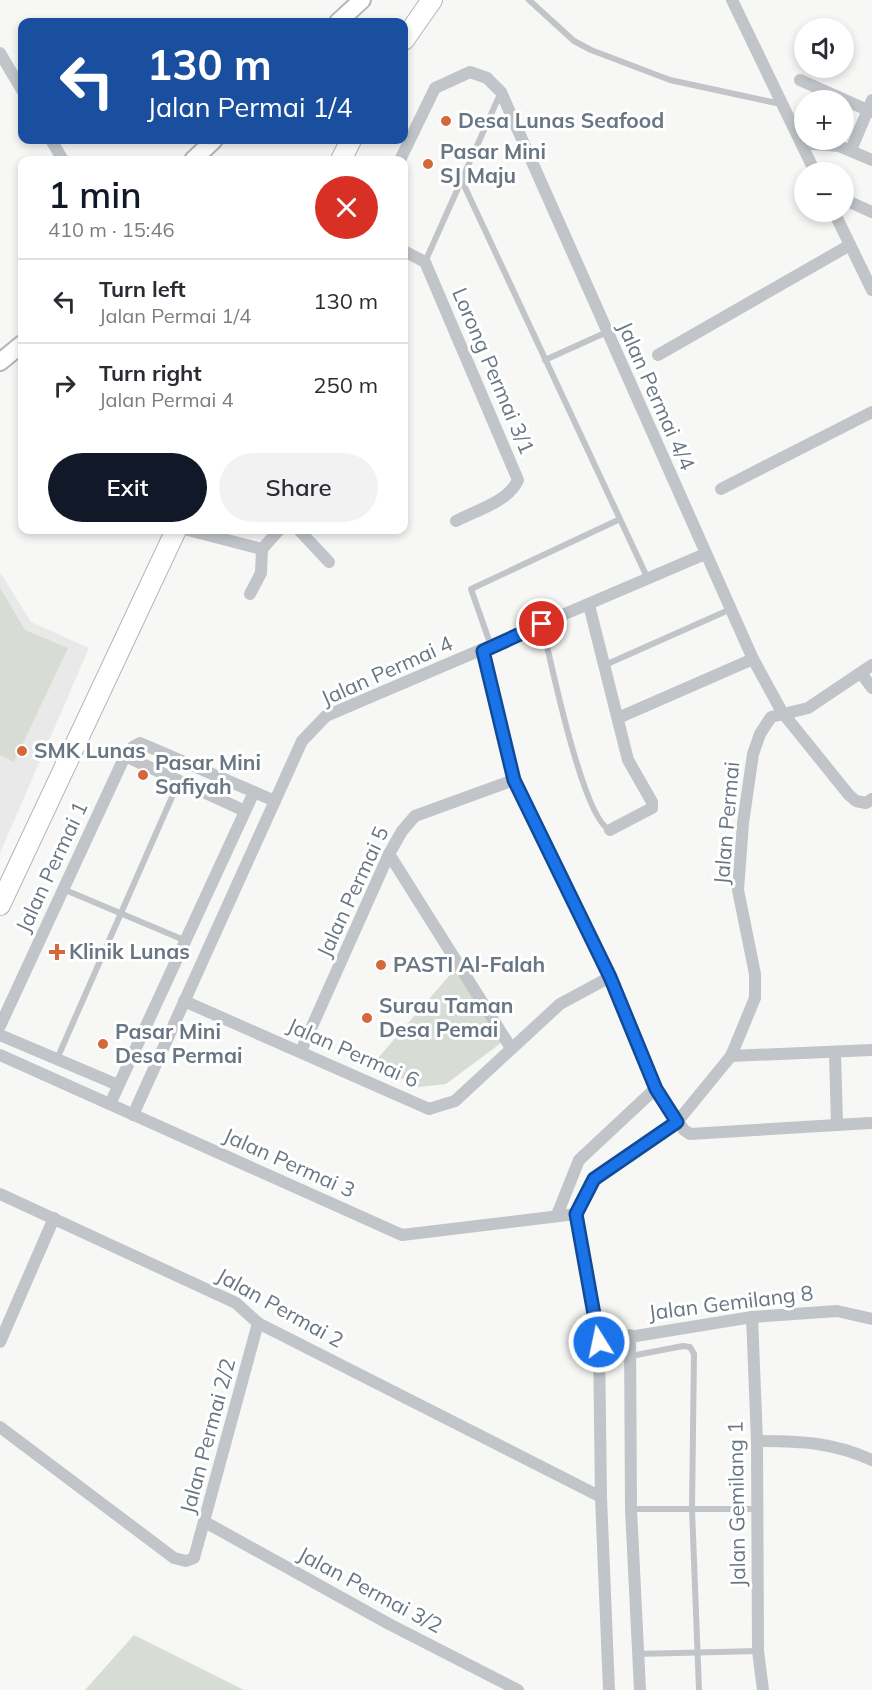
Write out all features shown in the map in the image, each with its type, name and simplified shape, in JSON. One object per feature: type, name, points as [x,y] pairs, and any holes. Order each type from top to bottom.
[{"type":"main road","points":[[342,18],[362,0]]},
{"type":"main road","points":[[408,34],[432,0]]},
{"type":"main road","points":[[197,156],[210,144]]},
{"type":"main road","points":[[0,362],[18,347]]},
{"type":"main road","points":[[1,902],[174,534]]},
{"type":"street","points":[[732,0],[794,129]]},
{"type":"street","points":[[0,53],[18,83]]},
{"type":"street","points":[[408,144],[435,88],[470,72],[487,78],[501,92]]},
{"type":"street","points":[[800,80],[871,107],[854,144]]},
{"type":"street","name":"Jalan Permai 4/4","points":[[501,92],[753,659],[782,712],[849,795],[856,801],[866,802],[872,799]]},
{"type":"street","points":[[851,150],[872,160]]},
{"type":"street","points":[[854,205],[872,212]]},
{"type":"street","points":[[839,222],[871,286]]},
{"type":"street","points":[[658,355],[850,245]]},
{"type":"street","points":[[408,253],[425,262]]},
{"type":"street","name":"Lorong Permai 3/1","points":[[425,262],[518,480],[513,490],[504,497],[456,520]]},
{"type":"street","points":[[721,489],[872,412]]},
{"type":"street","points":[[204,534],[262,549]]},
{"type":"street","points":[[250,594],[261,573],[262,549],[275,534]]},
{"type":"street","points":[[303,534],[329,562]]},
{"type":"street","name":"Jalan Permai 4","points":[[133,1115],[302,741],[326,716],[705,554]]},
{"type":"street","points":[[589,605],[628,760],[652,802],[652,808],[610,830]]},
{"type":"street","points":[[487,649],[514,780],[610,977],[656,1089],[677,1122],[690,1134],[870,1123]]},
{"type":"street","points":[[618,718],[753,659]]},
{"type":"street","points":[[782,712],[808,708],[872,665]]},
{"type":"street","points":[[861,673],[872,688]]},
{"type":"street","name":"Jalan Permai","points":[[576,1214],[594,1179],[677,1122],[731,1056],[755,998],[755,974],[738,890],[743,822],[753,754],[760,734],[771,717],[782,712]]},
{"type":"street","points":[[245,811],[126,756],[133,747],[140,743],[275,801]]},
{"type":"street","name":"Jalan Permai 1","points":[[0,1026],[126,756]]},
{"type":"street","name":"Jalan Permai 5","points":[[302,1051],[388,854],[402,831],[415,816],[514,780]]},
{"type":"street","points":[[110,1104],[254,792]]},
{"type":"street","points":[[388,854],[511,1048]]},
{"type":"street","name":"Jalan Permai 6","points":[[184,1001],[302,1051],[429,1109],[455,1101],[560,1004],[610,977]]},
{"type":"street","points":[[0,1035],[118,1085]]},
{"type":"street","points":[[731,1056],[872,1050]]},
{"type":"street","points":[[835,1053],[837,1125]]},
{"type":"street","name":"Jalan Permai 3","points":[[0,1055],[402,1235],[576,1214]]},
{"type":"street","points":[[557,1215],[579,1160],[656,1089]]},
{"type":"street","name":"Jalan Permai 2","points":[[0,1194],[236,1303],[258,1323],[601,1497]]},
{"type":"street","points":[[576,1214],[599,1342],[601,1497],[609,1690]]},
{"type":"street","points":[[0,1342],[54,1218]]},
{"type":"street","name":"Jalan Gemilang 8","points":[[599,1342],[630,1335],[752,1317],[837,1311],[872,1319]]},
{"type":"street","name":"Jalan Gemilang 1","points":[[752,1317],[757,1441],[758,1651],[763,1690]]},
{"type":"street","name":"Jalan Permai 2/2","points":[[0,1427],[174,1558],[186,1561],[194,1558],[206,1522],[258,1323]]},
{"type":"street","points":[[630,1335],[631,1509],[640,1690]]},
{"type":"street","points":[[757,1441],[814,1441],[854,1452],[872,1460]]},
{"type":"street","name":"Jalan Permai 3/2","points":[[206,1522],[389,1624],[518,1690]]},
{"type":"lane","points":[[529,0],[574,41],[591,50],[670,80],[782,104]]},
{"type":"lane","points":[[425,262],[501,92]]},
{"type":"lane","points":[[462,181],[618,520],[648,580]]},
{"type":"lane","points":[[545,360],[607,332]]},
{"type":"lane","points":[[487,649],[471,589],[618,520]]},
{"type":"lane","points":[[605,665],[732,609]]},
{"type":"lane","points":[[542,624],[580,779],[600,821],[610,830]]},
{"type":"lane","points":[[57,1059],[179,781]]},
{"type":"lane","points":[[63,889],[184,940]]},
{"type":"lane","points":[[630,1356],[683,1346],[690,1347],[694,1354],[692,1509],[699,1690]]},
{"type":"lane","points":[[631,1509],[758,1509]]},
{"type":"lane","points":[[637,1654],[758,1651]]},
{"type":"shaded area","name":"SMK Lunas","points":[[0,572],[31,622],[89,648],[0,853]]},
{"type":"shaded area","points":[[0,588],[25,630],[68,648],[14,762],[0,755]]},
{"type":"shaded area","points":[[455,969],[501,1043],[446,1084],[419,1087],[372,1065]]},
{"type":"shaded area","points":[[134,1635],[244,1690],[85,1690]]},
{"type":"place","name":"Desa Lunas Seafood","points":[[446,121]]},
{"type":"place","name":"Pasar Mini SJ Maju","points":[[428,164]]},
{"type":"place","name":"SMK Lunas","points":[[22,751]]},
{"type":"place","name":"Pasar Mini Safiyah","points":[[143,775]]},
{"type":"place","name":"Klinik Lunas","points":[[57,952]]},
{"type":"place","name":"PASTI Al-Falah","points":[[381,965]]},
{"type":"place","name":"Surau Taman Desa Pemai","points":[[367,1018]]},
{"type":"place","name":"Pasar Mini Desa Permai","points":[[103,1044]]},
{"type":"route","points":[[542,624],[483,651],[514,780],[610,977],[656,1089],[677,1122],[594,1179],[576,1214],[599,1342]]}]
